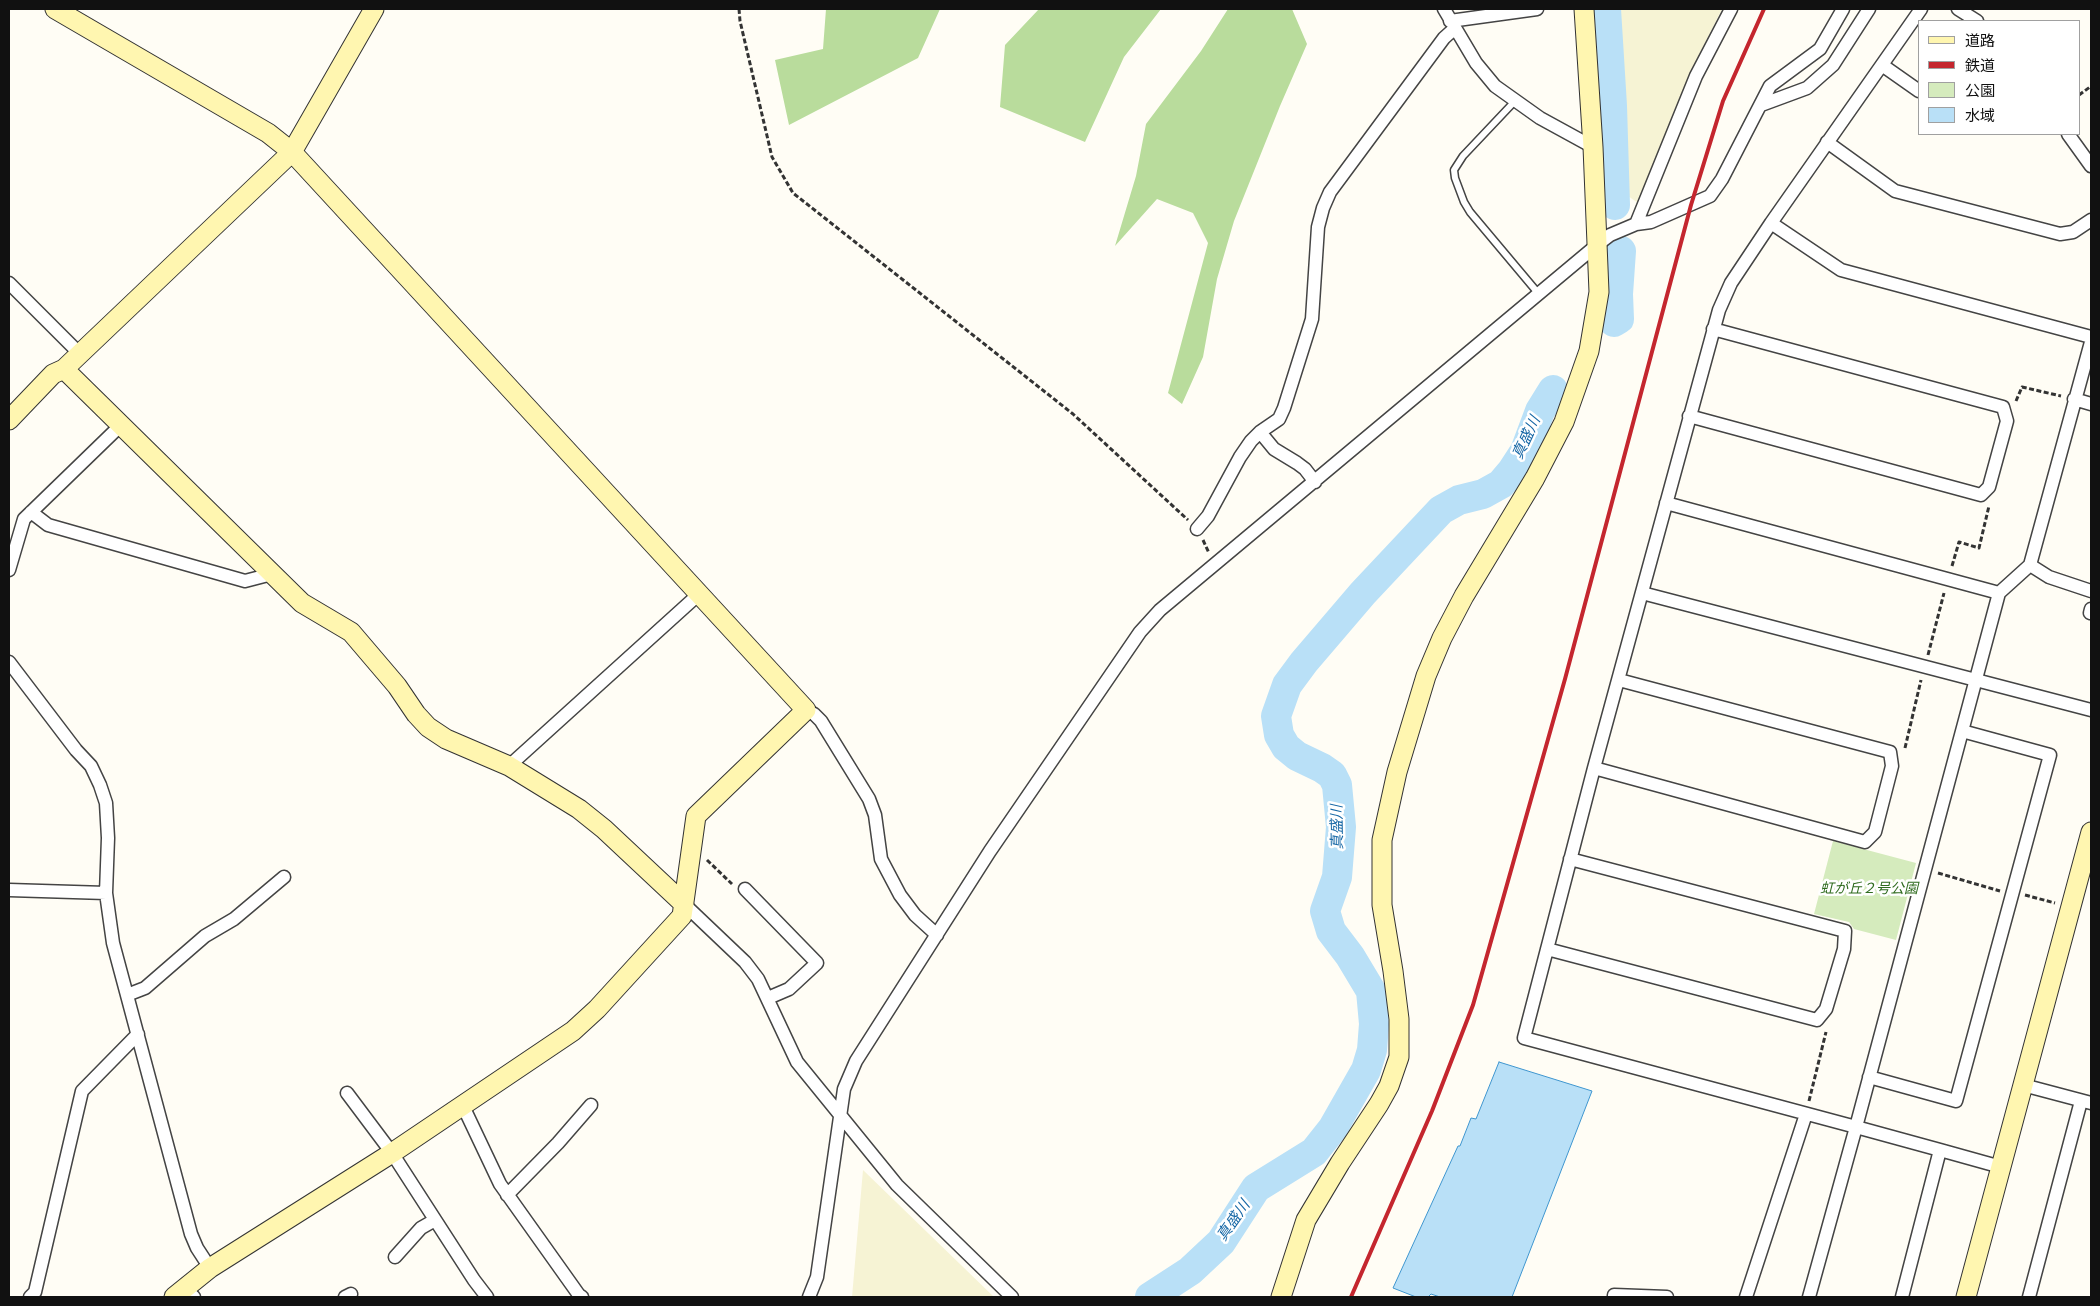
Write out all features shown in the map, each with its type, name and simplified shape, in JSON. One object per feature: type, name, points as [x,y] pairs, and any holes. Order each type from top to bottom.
[{"type":"street","points":[[55,9],[268,133],[292,152],[806,710],[814,714],[821,721],[869,798],[875,815],[881,859],[900,895],[915,915],[937,935]]},
{"type":"street","points":[[9,420],[53,374],[64,369],[292,152],[374,9]]},
{"type":"street","points":[[1444,9],[1452,25],[1494,86],[1555,127],[1593,147]]},
{"type":"street","points":[[1197,529],[1208,516],[1240,457],[1260,432],[1279,419],[1284,408],[1312,319],[1318,227],[1330,192],[1452,25],[1538,9]]},
{"type":"street","points":[[1281,1297],[1306,1220],[1340,1163],[1379,1104],[1395,1071],[1399,1057],[1399,1019],[1394,971],[1382,905],[1380,870],[1382,840],[1397,772],[1426,676],[1442,638],[1464,596],[1539,470],[1564,422],[1575,395],[1589,350],[1599,292],[1593,147],[1584,9]]},
{"type":"street","points":[[1636,224],[1696,76],[1731,9]]},
{"type":"street","points":[[809,1297],[817,1277],[844,1089],[856,1061],[990,851],[1140,632],[1160,610],[1214,564],[1610,235],[1636,224],[1651,222],[1710,196],[1722,179],[1770,86],[1820,49],[1843,9]]},
{"type":"street","points":[[1761,105],[1806,88],[1833,65],[1869,9]]},
{"type":"street","points":[[1921,9],[1771,223],[1725,295],[1713,329],[1689,416],[1594,768],[1524,1038],[2001,1166]]},
{"type":"street","points":[[1958,9],[1975,20]]},
{"type":"street","points":[[1882,65],[1918,90]]},
{"type":"street","points":[[2069,135],[2091,166]]},
{"type":"street","points":[[1827,142],[1895,191],[2060,234],[2073,232],[2091,220]]},
{"type":"street","points":[[1771,223],[1841,270],[2091,337]]},
{"type":"street","points":[[9,283],[80,354]]},
{"type":"street","points":[[1689,416],[1981,495],[1989,487],[2007,421],[2003,407],[1713,329]]},
{"type":"street","points":[[1809,1297],[1999,593],[2030,565],[2091,342]]},
{"type":"street","points":[[64,369],[302,603],[351,632],[397,686],[416,714],[428,727],[446,739],[509,766],[579,809],[604,829],[745,962],[758,979],[768,998],[797,1062],[840,1116],[897,1185],[1012,1297]]},
{"type":"street","points":[[2074,399],[2091,404]]},
{"type":"street","points":[[9,570],[24,519],[121,425]]},
{"type":"street","points":[[1260,432],[1274,449],[1301,466],[1315,482]]},
{"type":"street","points":[[1666,503],[1999,593]]},
{"type":"street","points":[[31,512],[48,525],[245,580],[272,574]]},
{"type":"street","points":[[2030,565],[2049,577],[2091,591]]},
{"type":"street","points":[[1642,592],[2091,710]]},
{"type":"street","points":[[509,766],[699,594]]},
{"type":"street","points":[[9,662],[76,750],[91,766],[100,784],[106,803],[108,838],[106,894],[113,943],[191,1234],[197,1248],[210,1268]]},
{"type":"street","points":[[1594,768],[1865,842],[1875,832],[1892,766],[1890,752],[1619,680]]},
{"type":"street","points":[[184,1294],[210,1268],[392,1153],[573,1032],[597,1009],[682,916],[696,816],[806,710]]},
{"type":"street","points":[[1869,1078],[1956,1101],[2050,755],[1962,731]]},
{"type":"street","points":[[1966,1297],[2091,832]]},
{"type":"street","points":[[1546,949],[1818,1020],[1826,1009],[1844,949],[1844,931],[1570,859]]},
{"type":"street","points":[[127,995],[146,988],[205,936],[234,919],[284,876]]},
{"type":"street","points":[[745,889],[817,963],[789,989],[768,998]]},
{"type":"street","points":[[9,890],[106,894]]},
{"type":"street","points":[[30,1297],[35,1292],[82,1091],[138,1034]]},
{"type":"street","points":[[2023,1085],[2086,1102],[2029,1297]]},
{"type":"street","points":[[347,1093],[392,1153],[487,1297]]},
{"type":"street","points":[[507,1195],[558,1143],[591,1105]]},
{"type":"street","points":[[463,1106],[500,1184],[582,1297]]},
{"type":"street","points":[[1746,1297],[1806,1114]]},
{"type":"street","points":[[1902,1297],[1940,1150]]},
{"type":"street","points":[[395,1257],[421,1228],[435,1220]]},
{"type":"street","points":[[1614,1297],[1614,1295],[1667,1297]]},
{"type":"lane","points":[[1515,101],[1463,156],[1454,170],[1464,202],[1470,212],[1538,294]]},
{"type":"path","points":[[739,9],[772,157],[793,193],[1073,414],[1197,529],[1214,564]]},
{"type":"path","points":[[2016,402],[2022,387],[2074,399]]},
{"type":"path","points":[[1950,572],[1959,542],[1979,548],[1989,505]]},
{"type":"path","points":[[1905,748],[1946,585]]},
{"type":"path","points":[[702,855],[738,890],[745,889]]},
{"type":"path","points":[[1926,869],[2006,892]]},
{"type":"path","points":[[2019,894],[2058,904]]},
{"type":"path","points":[[1806,1114],[1829,1026]]},
{"type":"shaded area","points":[[1617,9],[1722,9],[1692,69],[1638,203],[1628,196]]},
{"type":"shaded area","points":[[863,1170],[994,1297],[852,1297]]},
{"type":"green space","points":[[826,9],[940,9],[918,58],[789,125],[775,60],[823,49]]},
{"type":"green space","points":[[1039,9],[1161,9],[1124,57],[1085,142],[1000,107],[1005,45]]},
{"type":"green space","points":[[1228,9],[1292,9],[1307,44],[1234,221],[1217,279],[1203,357],[1182,404],[1168,393],[1208,243],[1193,213],[1157,199],[1115,246],[1136,176],[1146,124],[1201,51]]},
{"type":"green space","name":"虹が丘２号公園","points":[[1833,841],[1916,863],[1896,940],[1854,929],[1849,922],[1814,914]]},
{"type":"water","points":[[1499,1062],[1592,1091],[1512,1297],[1440,1297],[1431,1294],[1428,1297],[1416,1297],[1393,1288],[1458,1146],[1460,1146],[1471,1118],[1476,1119]]},
{"type":"waterway","name":"真盛川","points":[[1606,9],[1612,106],[1615,205]]},
{"type":"waterway","name":"真盛川","points":[[1614,322],[1619,319],[1618,294],[1621,251]]},
{"type":"waterway","name":"真盛川","points":[[1150,1297],[1190,1271],[1221,1242],[1256,1188],[1314,1152],[1333,1128],[1366,1070],[1372,1050],[1374,1024],[1371,991],[1350,956],[1331,931],[1325,911],[1337,877],[1341,827],[1337,785],[1332,775],[1297,756],[1286,747],[1279,735],[1276,716],[1287,685],[1304,662],[1363,593],[1441,510],[1459,500],[1483,494],[1501,484],[1525,451],[1540,411],[1553,390]]},
{"type":"railway","points":[[1351,1297],[1432,1111],[1473,1005],[1565,679],[1691,205],[1723,101],[1764,9]]}]
